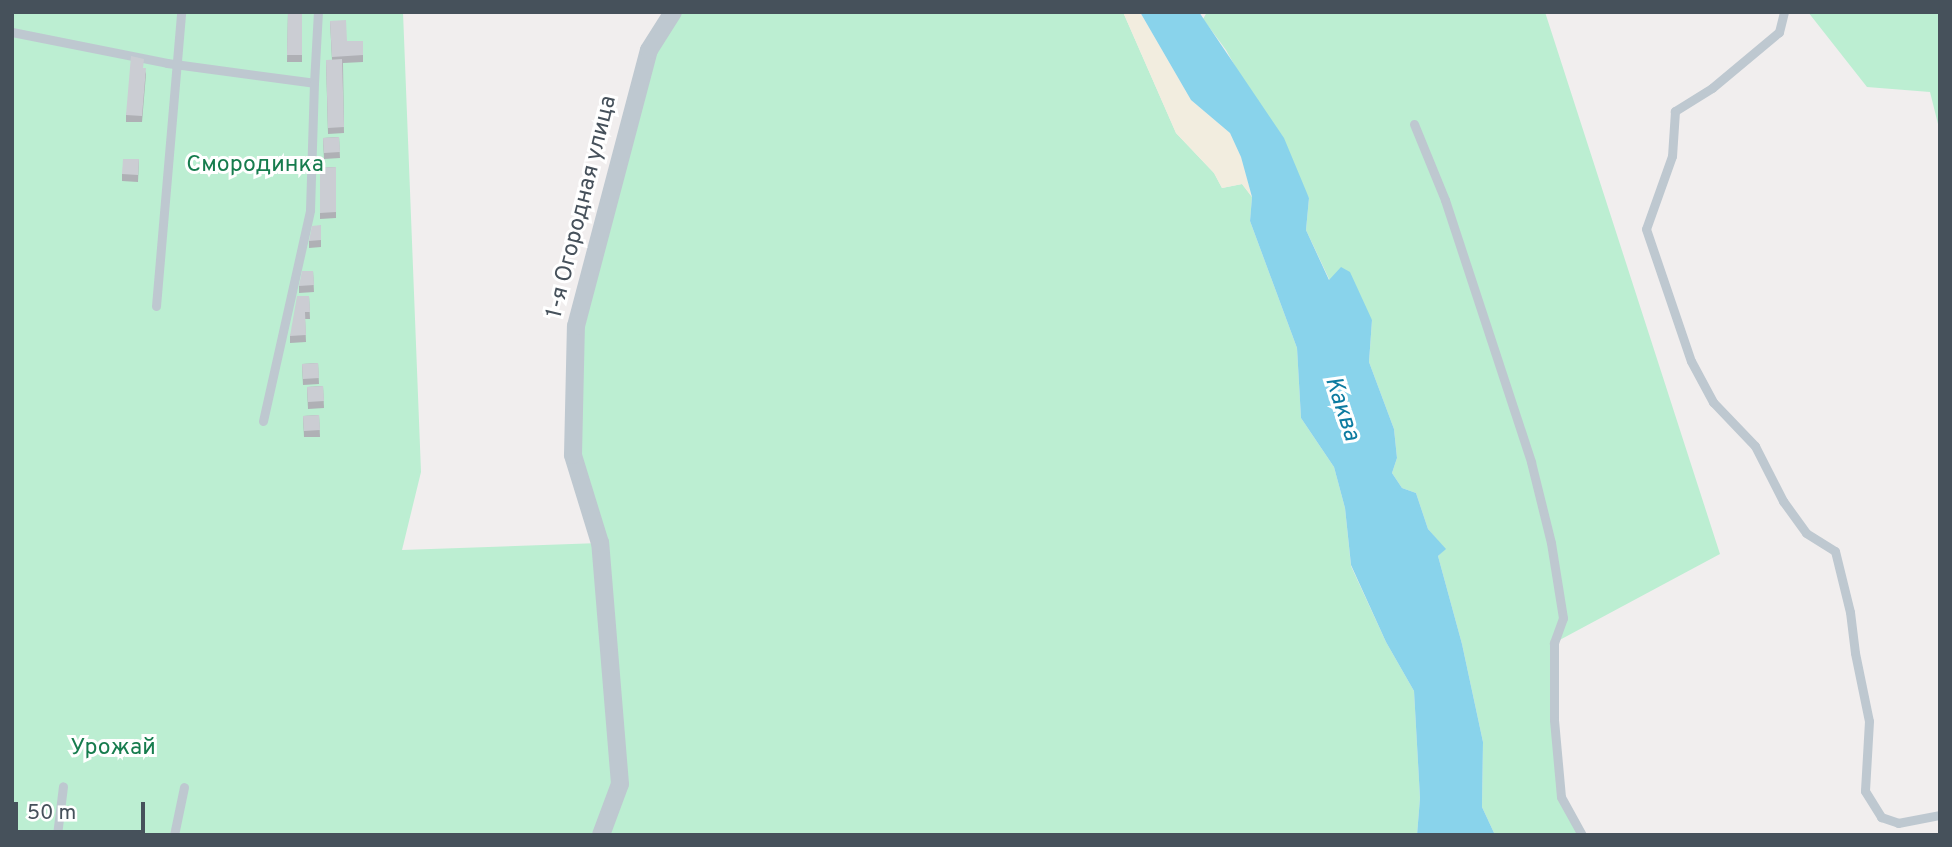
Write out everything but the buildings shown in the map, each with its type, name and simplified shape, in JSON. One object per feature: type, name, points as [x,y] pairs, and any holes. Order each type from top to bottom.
[{"type":"street","name":"1-я Огородная улица","points":[[601,835],[620,784],[600,543],[573,455],[576,326],[649,50],[673,12]]},
{"type":"lane","points":[[156,306],[181,12]]},
{"type":"lane","points":[[263,421],[310,210],[318,12]]},
{"type":"lane","points":[[1784,12],[1779,32],[1712,88],[1675,111],[1672,156],[1646,229],[1691,361],[1713,402],[1755,446],[1783,501],[1807,533],[1835,551],[1850,612],[1854,653],[1869,721],[1865,791],[1881,817],[1898,823],[1940,815]]},
{"type":"lane","points":[[12,32],[175,64],[314,83]]},
{"type":"lane","points":[[1414,124],[1446,200],[1531,462],[1551,543],[1563,618],[1554,643],[1555,720],[1561,797],[1582,835]]},
{"type":"lane","points":[[57,835],[63,786]]},
{"type":"lane","points":[[174,835],[184,787]]},
{"type":"green space","points":[[12,12],[403,12],[421,472],[402,550],[600,543],[573,455],[576,326],[649,50],[673,12],[1123,12],[1176,133],[1214,173],[1222,188],[1242,184],[1252,197],[1250,221],[1297,348],[1301,418],[1334,467],[1345,508],[1351,566],[1386,642],[1414,691],[1420,798],[1417,835],[12,835]]},
{"type":"green space","points":[[1207,12],[1545,12],[1720,554],[1554,643],[1561,797],[1582,835],[1495,835],[1482,807],[1483,742],[1462,644],[1438,556],[1445,549],[1428,529],[1416,493],[1402,488],[1392,473],[1397,458],[1394,429],[1369,362],[1372,320],[1330,281],[1306,230],[1309,198],[1226,50],[1203,19]]},
{"type":"green space","points":[[1808,12],[1940,12],[1940,132],[1930,92],[1867,87]]},
{"type":"sand","points":[[1123,12],[1140,12],[1191,100],[1230,133],[1241,157],[1252,197],[1242,184],[1222,188],[1214,173],[1176,133]]},
{"type":"water","name":"Каква","points":[[1140,12],[1199,12],[1284,138],[1309,198],[1306,230],[1329,280],[1341,267],[1350,272],[1372,320],[1369,362],[1394,429],[1397,458],[1392,473],[1402,488],[1416,493],[1428,529],[1446,549],[1438,556],[1462,644],[1483,742],[1482,807],[1495,835],[1417,835],[1420,798],[1414,691],[1386,642],[1351,565],[1345,508],[1334,467],[1301,418],[1297,348],[1250,221],[1252,197],[1241,157],[1230,133],[1191,100]]},
{"type":"park label","name":"Смородинка","points":[[255,166]]},
{"type":"park label","name":"Урожай","points":[[113,749]]}]
